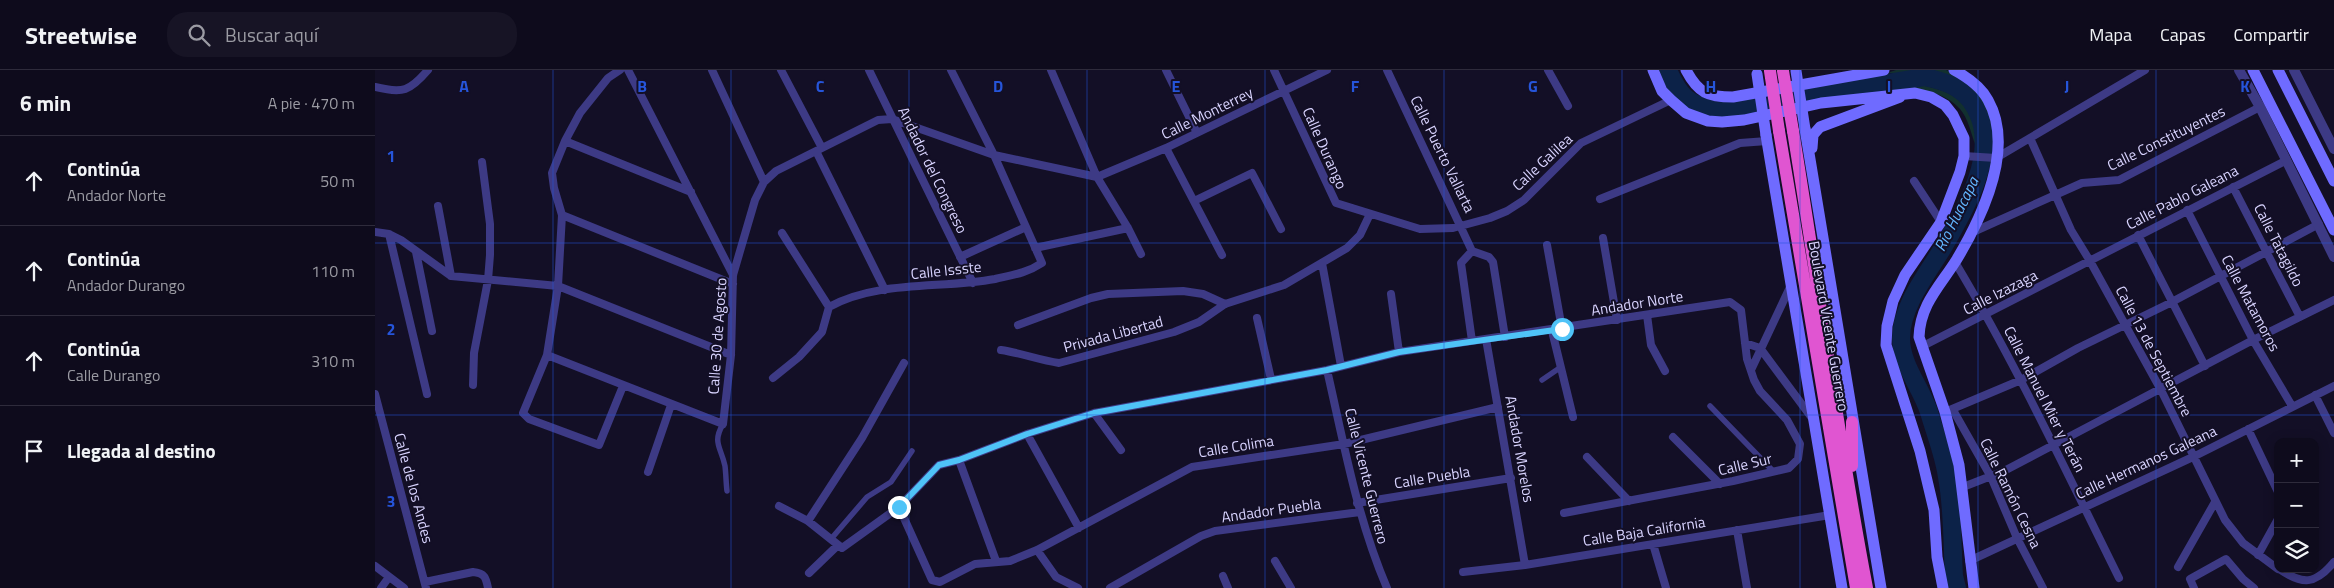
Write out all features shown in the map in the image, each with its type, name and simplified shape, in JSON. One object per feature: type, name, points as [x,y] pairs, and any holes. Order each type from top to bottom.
[{"type":"highway","name":"Boulevard Vicente Guerrero","points":[[1790,70],[1818,280],[1853,514],[1867,588]]},
{"type":"highway","name":"Boulevard Vicente Guerrero","points":[[1770,71],[1770,136],[1857,588]]},
{"type":"highway","points":[[1852,422],[1853,514]]},
{"type":"main road","points":[[1653,70],[1662,90],[1671,100],[1686,113],[1708,121],[1722,122],[1821,103],[1906,94],[1931,97],[1945,106],[1964,138],[1964,156],[1941,222],[1905,275],[1893,301],[1887,326],[1886,345],[1910,417],[1932,502],[1937,557],[1943,588]]},
{"type":"main road","points":[[1686,70],[1700,90],[1713,97],[1733,97],[1884,70]]},
{"type":"main road","points":[[1954,70],[1977,86],[1988,100],[1996,121],[1998,143],[1987,199],[1973,232],[1926,305],[1919,324],[1921,347],[1949,411],[1963,487],[1969,561],[1974,588]]},
{"type":"main road","points":[[2253,70],[2334,230]]},
{"type":"main road","points":[[2278,70],[2334,181]]},
{"type":"main road","name":"Boulevard Vicente Guerrero","points":[[1756,72],[1770,136],[1791,285],[1842,588]]},
{"type":"main road","points":[[1814,177],[1811,146],[1813,135],[1820,127],[1906,94]]},
{"type":"main road","name":"Boulevard Vicente Guerrero","points":[[1799,130],[1814,177],[1852,422],[1881,588]]},
{"type":"street","points":[[375,87],[389,90],[413,86],[428,70]]},
{"type":"street","points":[[620,70],[608,78],[580,113],[565,141],[552,173],[554,188],[562,215],[558,286],[547,356],[523,413],[529,419],[599,445],[623,386]]},
{"type":"street","points":[[628,70],[733,275]]},
{"type":"street","points":[[713,70],[764,182]]},
{"type":"street","points":[[781,70],[885,290]]},
{"type":"street","name":"Andador del Congreso","points":[[869,70],[973,283]]},
{"type":"street","name":"Calle Issste","points":[[829,307],[848,296],[885,290],[973,283],[1020,274],[1042,263],[994,155],[951,70]]},
{"type":"street","points":[[1051,70],[1097,177],[1128,228],[1141,254]]},
{"type":"street","points":[[1166,70],[1197,133]]},
{"type":"street","name":"Calle Durango","points":[[1275,70],[1335,203],[1370,214]]},
{"type":"street","name":"Calle Monterrey","points":[[1097,177],[1166,148],[1327,70]]},
{"type":"street","name":"Calle Puerto Vallarta","points":[[1387,70],[1473,251]]},
{"type":"street","points":[[1549,70],[1568,106]]},
{"type":"street","points":[[2239,70],[2287,160],[2334,257]]},
{"type":"street","points":[[2294,70],[2334,149]]},
{"type":"street","points":[[1964,156],[1994,158],[2141,71]]},
{"type":"street","name":"Calle Galilea","points":[[1370,214],[1420,229],[1453,228],[1507,211],[1524,200],[1581,143],[1671,100]]},
{"type":"street","name":"Calle Constituyentes","points":[[1973,232],[2082,184],[2119,180],[2260,107]]},
{"type":"street","points":[[892,119],[994,155],[1097,177]]},
{"type":"street","name":"Calle 30 de Agosto","points":[[727,491],[725,465],[718,448],[717,434],[723,424],[731,355],[733,275],[755,200],[764,182],[776,171],[878,120],[892,119]]},
{"type":"street","points":[[1600,199],[1741,142],[1770,136]]},
{"type":"street","points":[[2030,138],[2055,197]]},
{"type":"street","points":[[565,141],[691,192]]},
{"type":"street","points":[[1166,148],[1222,255]]},
{"type":"street","name":"Calle Pablo Galeana","points":[[2090,260],[2287,160]]},
{"type":"street","points":[[473,385],[474,352],[488,280],[490,224],[482,162]]},
{"type":"street","points":[[1194,201],[1252,173],[1281,229]]},
{"type":"street","points":[[1914,181],[1941,222]]},
{"type":"street","name":"Calle Tatagildo","points":[[2233,187],[2300,317]]},
{"type":"street","name":"Calle 13 de Septiembre","points":[[2055,197],[2071,230],[2090,260],[2124,326],[2161,390],[2225,520],[2243,543],[2274,566]]},
{"type":"street","points":[[438,206],[451,276]]},
{"type":"street","name":"Calle Matamoros","points":[[2187,210],[2253,340],[2292,406]]},
{"type":"street","name":"Privada Libertad","points":[[1001,350],[1025,354],[1042,361],[1059,363],[1174,332],[1199,322],[1225,304],[1284,285],[1323,263],[1347,248],[1360,235],[1370,214]]},
{"type":"street","points":[[562,215],[733,284]]},
{"type":"street","points":[[1949,411],[2021,380],[2319,224]]},
{"type":"street","points":[[960,257],[1026,227]]},
{"type":"street","points":[[1035,248],[1128,228]]},
{"type":"street","points":[[375,232],[389,234],[401,240],[451,276],[558,286],[731,355]]},
{"type":"street","points":[[773,378],[799,357],[822,332],[829,307],[782,233]]},
{"type":"street","points":[[389,234],[427,394]]},
{"type":"street","points":[[2138,235],[2205,366]]},
{"type":"street","points":[[1603,238],[1617,320]]},
{"type":"street","points":[[1547,245],[1562,329]]},
{"type":"street","points":[[1472,341],[1461,263],[1473,251],[1489,257],[1493,262],[1505,337]]},
{"type":"street","points":[[416,252],[432,331]]},
{"type":"street","name":"Calle Izazaga","points":[[1921,347],[2090,260]]},
{"type":"street","name":"Calle Manuel Mier y Terán","points":[[1955,262],[1986,314],[2021,380],[2119,578]]},
{"type":"street","points":[[1323,263],[1341,366]]},
{"type":"street","points":[[1751,370],[1791,285]]},
{"type":"street","points":[[1018,325],[1091,298],[1108,294],[1183,291],[1209,296],[1225,304]]},
{"type":"street","points":[[1391,294],[1399,352]]},
{"type":"street","points":[[1963,487],[1991,477],[2161,390],[2253,340],[2334,300]]},
{"type":"street","name":"Andador Norte","points":[[1327,370],[1399,352],[1552,331],[1730,302],[1741,310],[1745,343]]},
{"type":"street","points":[[1647,315],[1651,345],[1665,371]]},
{"type":"street","points":[[1257,318],[1271,379]]},
{"type":"street","points":[[1552,331],[1573,417]]},
{"type":"street","name":"Andador Morelos","points":[[1486,339],[1525,565]]},
{"type":"street","points":[[1745,343],[1760,348],[1814,422]]},
{"type":"street","name":"Calle Sur","points":[[1564,513],[1720,484],[1789,468],[1799,458],[1800,444],[1787,420],[1760,391],[1751,370],[1745,343]]},
{"type":"street","points":[[547,356],[723,424]]},
{"type":"street","points":[[808,521],[862,438],[904,363]]},
{"type":"street","points":[[1543,380],[1561,367]]},
{"type":"street","points":[[809,573],[840,547],[899,507],[939,465],[959,460],[1027,434],[1094,413],[1327,370]]},
{"type":"street","name":"Calle Vicente Guerrero","points":[[1327,370],[1359,512],[1369,547],[1387,588]]},
{"type":"street","name":"Calle Hermanos Galeana","points":[[1969,561],[2083,506],[2195,456],[2334,386]]},
{"type":"street","name":"Calle de los Andes","points":[[375,394],[425,585]]},
{"type":"street","points":[[2315,395],[2334,433]]},
{"type":"street","points":[[648,472],[671,405]]},
{"type":"street","points":[[1710,406],[1774,472]]},
{"type":"street","name":"Calle Colima","points":[[899,507],[933,580],[940,582],[975,564],[1010,561],[1037,550],[1192,467],[1344,444],[1498,407]]},
{"type":"street","name":"Calle Ramón Cesna","points":[[1949,411],[1991,477],[2017,538],[2043,588]]},
{"type":"street","points":[[1094,413],[1121,450]]},
{"type":"street","points":[[2248,429],[2274,484]]},
{"type":"street","points":[[1027,434],[1079,528]]},
{"type":"street","points":[[1673,437],[1720,484]]},
{"type":"street","points":[[831,539],[867,497],[891,482],[912,450]]},
{"type":"street","points":[[1587,457],[1629,501]]},
{"type":"street","points":[[959,460],[996,561]]},
{"type":"street","name":"Calle Puebla","points":[[1357,503],[1511,478]]},
{"type":"street","points":[[2179,567],[2215,502]]},
{"type":"street","points":[[779,506],[808,521],[840,547]]},
{"type":"street","name":"Andador Puebla","points":[[1110,588],[1201,536],[1215,531],[1359,512]]},
{"type":"street","name":"Calle Baja California","points":[[1463,572],[1525,565],[1830,515]]},
{"type":"street","points":[[2258,555],[2274,526]]},
{"type":"street","points":[[1737,530],[1747,588]]},
{"type":"street","points":[[1653,544],[1666,588]]},
{"type":"street","points":[[1037,550],[1056,577],[1078,588]]},
{"type":"street","points":[[2195,588],[2190,580],[2226,559],[2243,580],[2254,588]]},
{"type":"street","points":[[1275,561],[1291,588]]},
{"type":"street","name":"Calle 13 de Septiembre","points":[[2284,573],[2293,579],[2305,581],[2316,579],[2334,562]]},
{"type":"street","points":[[375,566],[404,588]]},
{"type":"street","points":[[425,585],[473,572],[481,573],[486,577],[488,588]]},
{"type":"street","points":[[1223,576],[1228,588]]},
{"type":"street","points":[[381,588],[389,577]]},
{"type":"green space","points":[[1896,70],[1946,70],[1970,82],[1992,112],[1993,145],[1989,122],[1982,104],[1972,92],[1960,83],[1945,78],[1928,75],[1887,73]]},
{"type":"green space","points":[[1913,84],[1940,90],[1959,100],[1973,118],[1980,144],[1975,144],[1963,113],[1953,102],[1934,93],[1914,89],[1883,89]]},
{"type":"waterway","name":"Río Huacapa","points":[[1668,70],[1676,87],[1686,98],[1691,102],[1716,111],[1924,77],[1957,89],[1975,107],[1983,132],[1984,149],[1981,166],[1968,201],[1952,232],[1910,302],[1905,314],[1901,338],[1904,357],[1929,412],[1946,469],[1951,514],[1954,576],[1957,588]]},
{"type":"route","points":[[899,507],[939,465],[959,460],[1027,434],[1094,413],[1327,370],[1399,352],[1562,329]]}]
